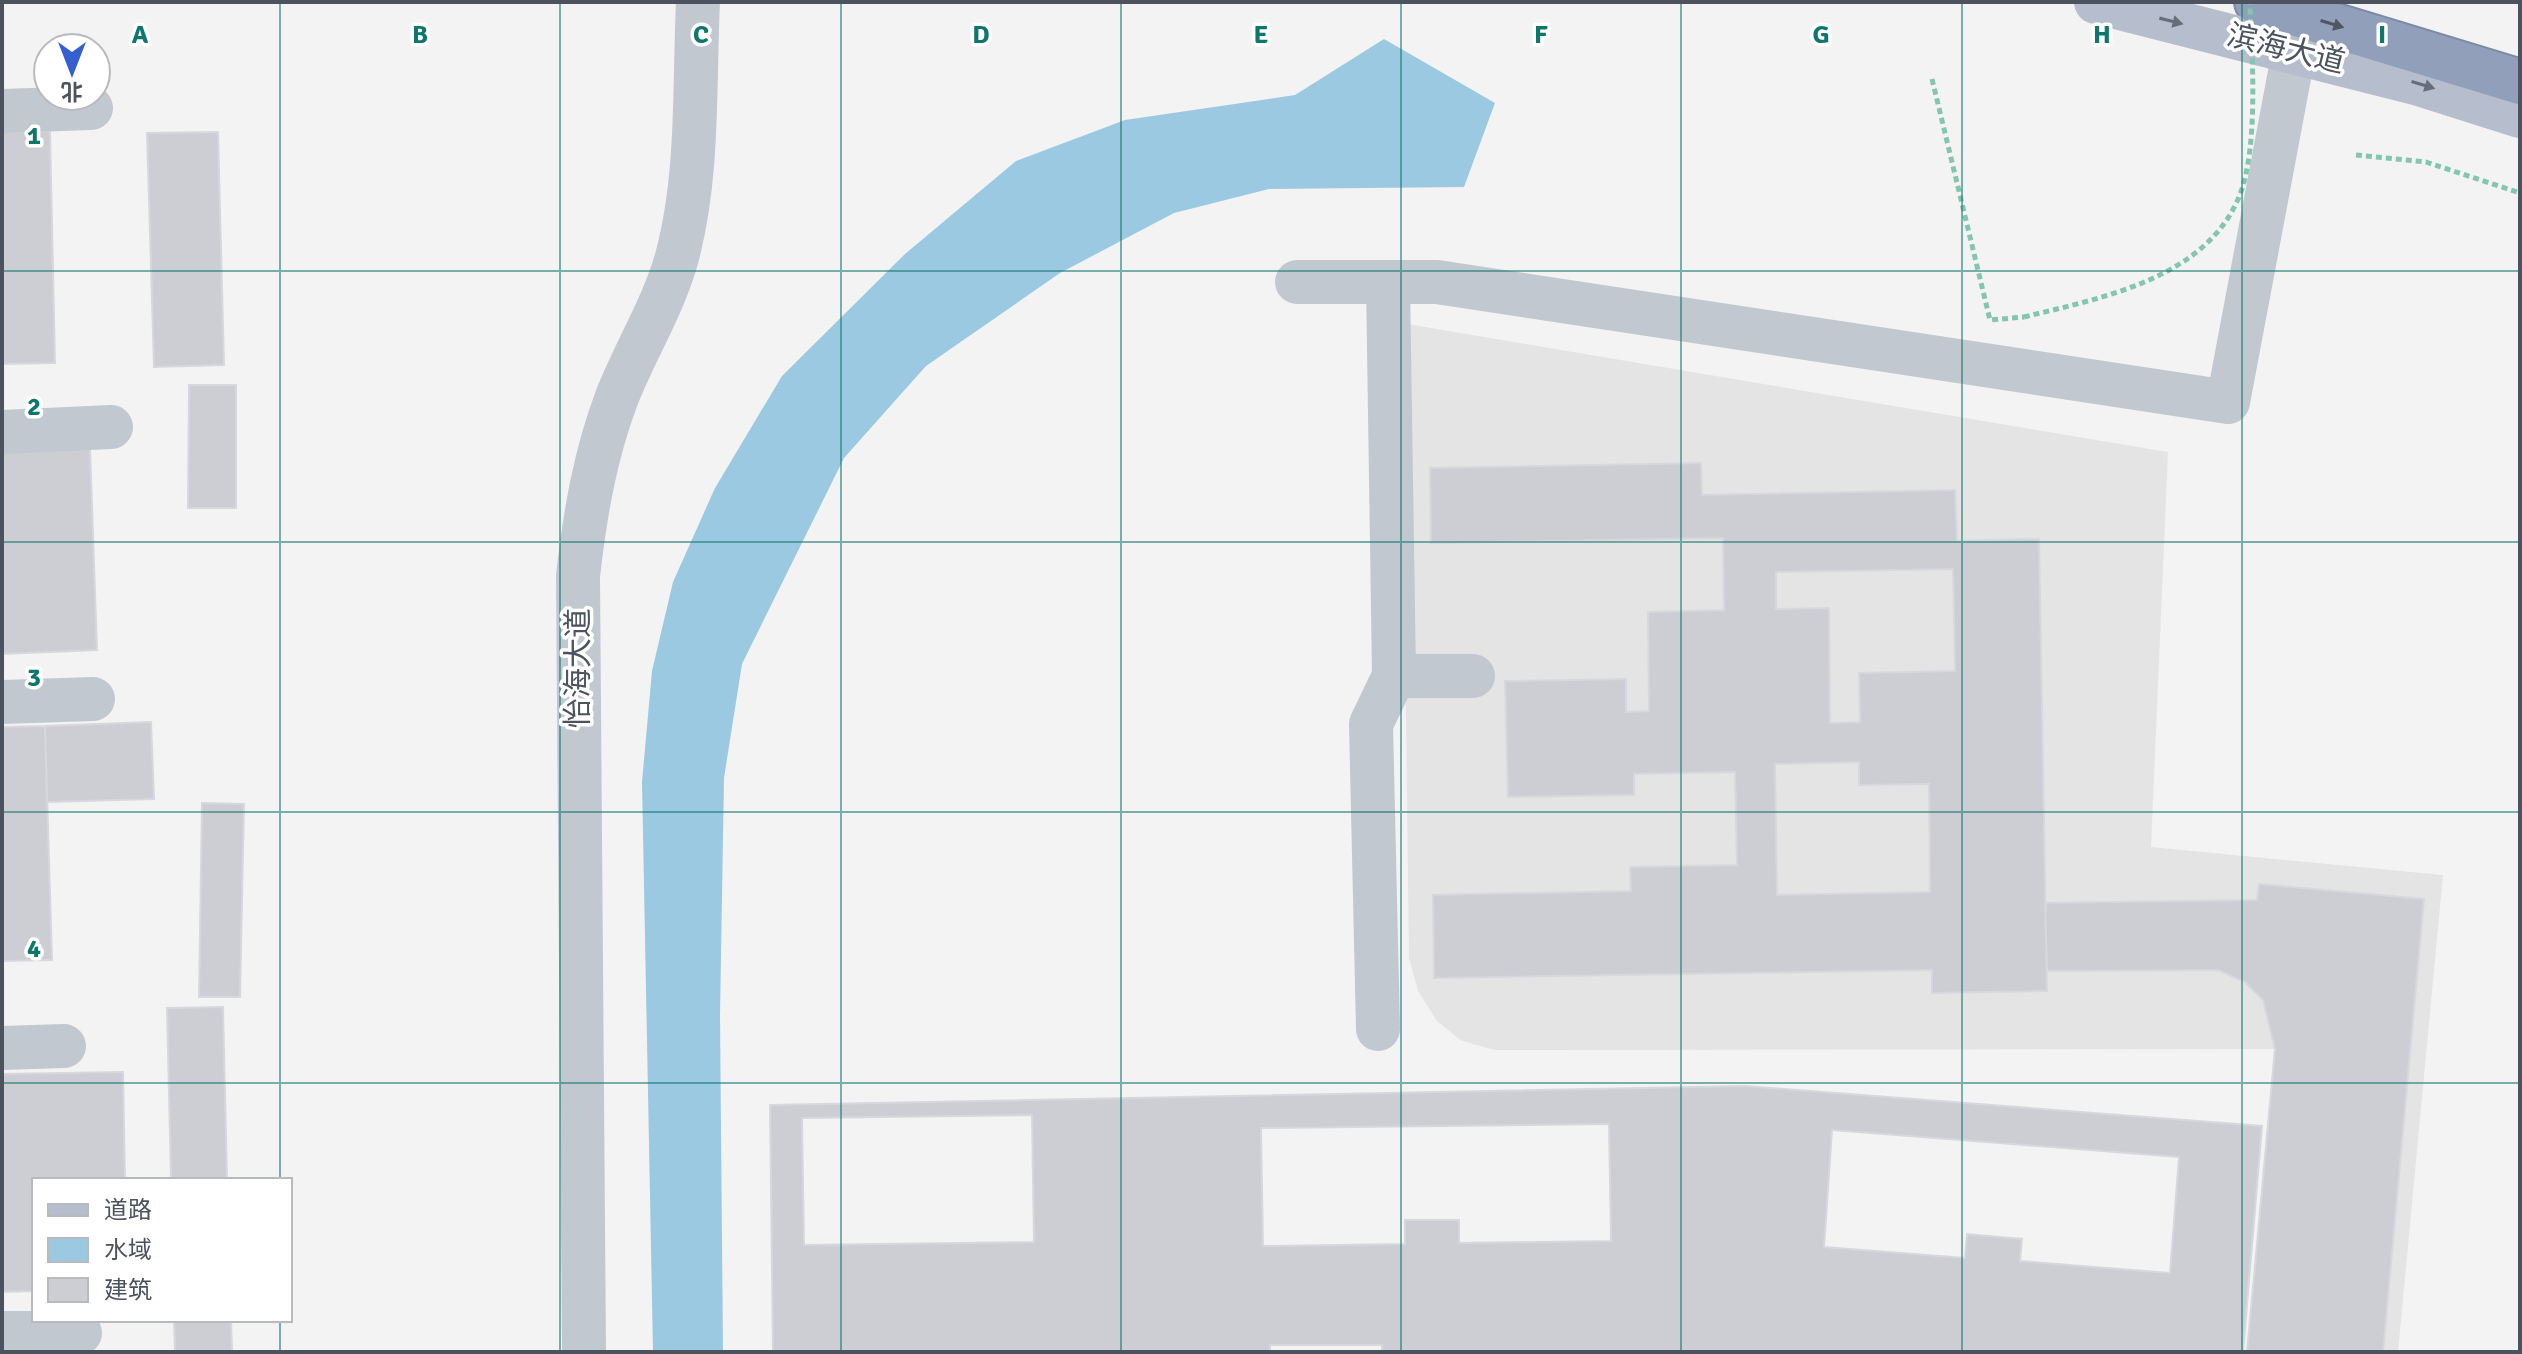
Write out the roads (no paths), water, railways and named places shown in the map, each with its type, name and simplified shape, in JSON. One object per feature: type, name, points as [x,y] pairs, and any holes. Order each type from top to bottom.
[{"type":"highway","points":[[2257,2],[2520,82]]},
{"type":"main road","name":"滨海大道","points":[[2096,2],[2419,84],[2520,116]]},
{"type":"street","name":"怡海大道","points":[[584,1352],[578,576],[585,512],[600,448],[618,397],[676,260],[686,217],[698,2]]},
{"type":"street","points":[[1297,282],[1437,282],[2228,402],[2294,51]]},
{"type":"street","points":[[2,111],[32,110]]},
{"type":"street","points":[[1378,1029],[1371,724],[1394,676],[1388,282]]},
{"type":"street","points":[[2,432],[111,427]]},
{"type":"street","points":[[1394,676],[1473,676]]},
{"type":"street","points":[[2,702],[93,699]]},
{"type":"street","points":[[2,1048],[64,1046]]},
{"type":"street","points":[[2,1333],[80,1333]]},
{"type":"water","points":[[1384,39],[1495,103],[1464,187],[1269,189],[1174,213],[1060,273],[926,366],[844,458],[742,664],[724,778],[720,1016],[723,1352],[653,1352],[642,782],[652,671],[673,582],[715,488],[782,376],[905,254],[1016,161],[1125,120],[1295,95]]}]
